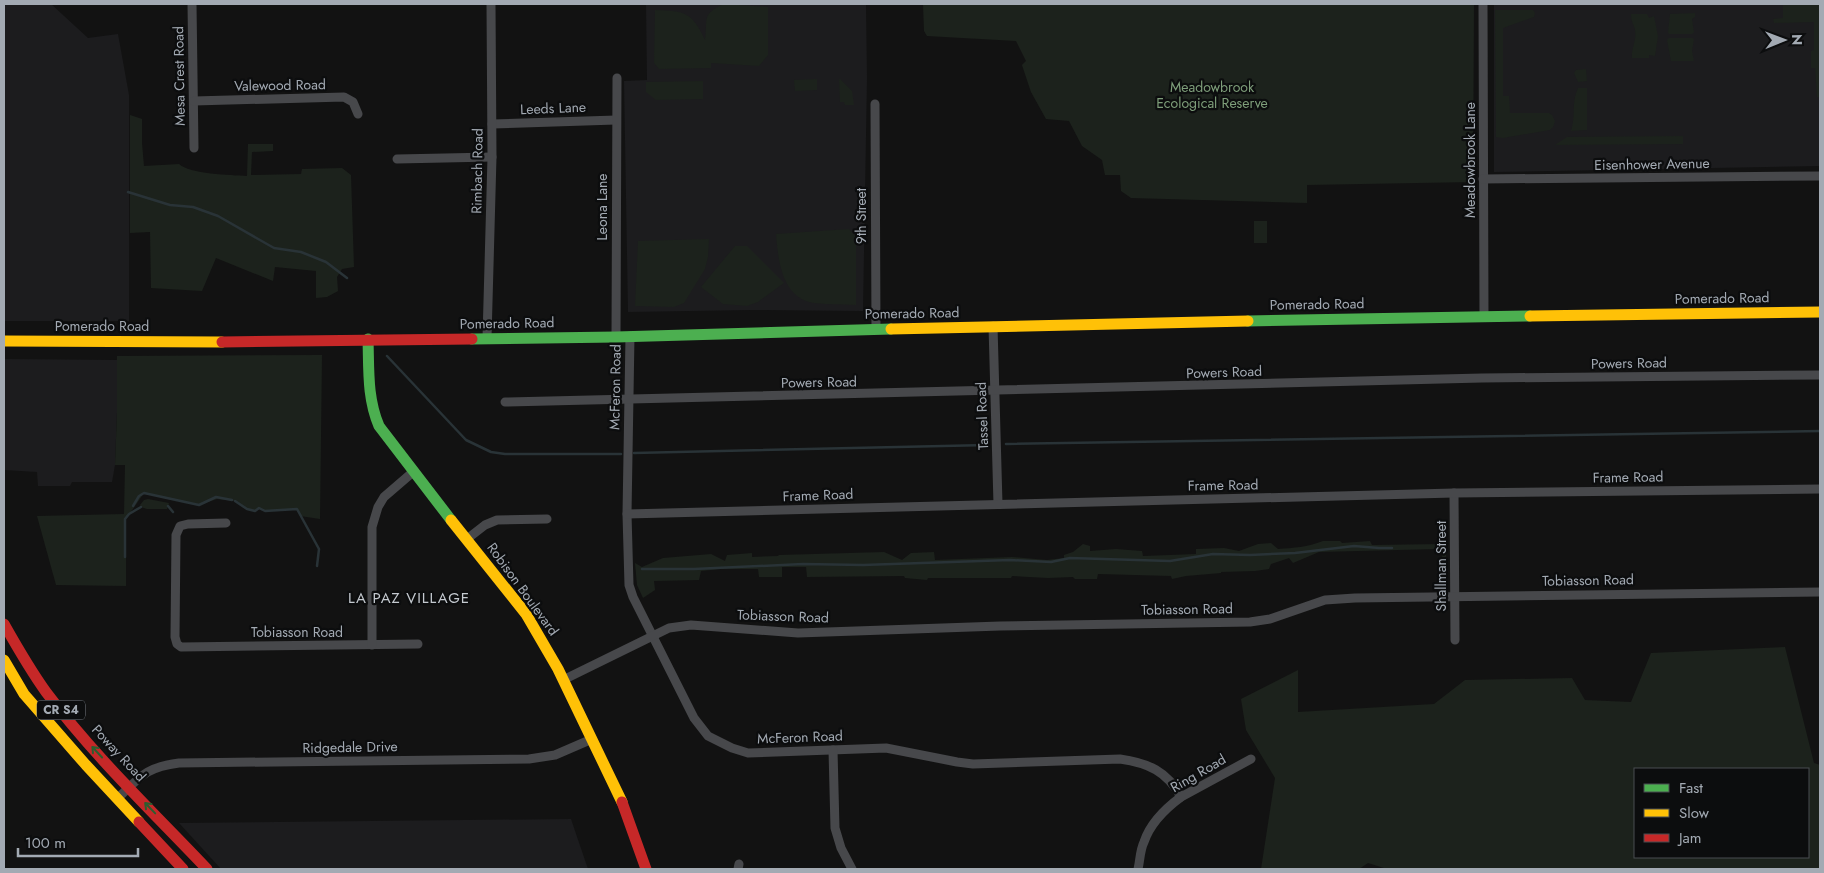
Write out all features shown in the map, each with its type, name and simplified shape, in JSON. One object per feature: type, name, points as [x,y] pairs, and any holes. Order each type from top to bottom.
[{"type":"main road","name":"Pomerado Road","points":[[4,341],[212,342],[616,337],[993,326],[1484,316],[1820,312]]},
{"type":"main road","name":"Robison Boulevard","points":[[368,339],[370,396],[373,412],[379,426],[413,472],[526,614],[541,636],[631,821],[646,869]]},
{"type":"main road","name":"Poway Road","points":[[4,626],[41,687],[92,747],[207,869]]},
{"type":"main road","name":"CR S4","points":[[4,660],[27,698],[117,799],[184,869]]},
{"type":"main road","points":[[27,698],[41,687]]},
{"type":"street","name":"Mesa Crest Road","points":[[192,4],[194,148]]},
{"type":"street","name":"Rimbach Road","points":[[487,338],[492,157],[491,4]]},
{"type":"street","name":"Meadowbrook Lane","points":[[1483,4],[1484,316]]},
{"type":"street","name":"Leona Lane","points":[[616,337],[617,78]]},
{"type":"street","name":"Valewood Road","points":[[194,101],[344,97],[353,102],[358,114]]},
{"type":"street","name":"9th Street","points":[[875,104],[876,329]]},
{"type":"street","name":"Leeds Lane","points":[[492,124],[616,120]]},
{"type":"street","points":[[398,159],[492,157]]},
{"type":"street","name":"Eisenhower Avenue","points":[[1483,179],[1820,176]]},
{"type":"street","name":"Tassel Road","points":[[993,326],[998,504]]},
{"type":"street","name":"McFeron Road","points":[[630,336],[627,514],[629,585],[633,597],[694,718],[708,736],[732,748],[748,753],[895,748],[973,764],[1120,760],[1136,762],[1158,770],[1174,784],[1181,797]]},
{"type":"street","name":"Powers Road","points":[[505,402],[1482,378],[1820,375]]},
{"type":"street","points":[[372,645],[372,527],[378,507],[384,497],[413,472]]},
{"type":"street","name":"Frame Road","points":[[627,514],[1454,493],[1820,489]]},
{"type":"street","name":"Shallman Street","points":[[1454,493],[1455,640]]},
{"type":"street","points":[[467,539],[485,525],[497,520],[547,519]]},
{"type":"street","name":"Tobiasson Road","points":[[226,523],[188,524],[180,526],[176,535],[176,644],[181,647],[418,644]]},
{"type":"street","name":"Tobiasson Road","points":[[563,680],[669,628],[691,625],[798,634],[1000,626],[1250,622],[1270,619],[1325,600],[1455,596],[1820,592]]},
{"type":"street","name":"Ridgedale Drive","points":[[117,799],[151,770],[179,763],[529,759],[555,755],[592,739]]},
{"type":"street","points":[[833,750],[835,828],[841,848],[852,869]]},
{"type":"street","name":"Ring Road","points":[[1138,869],[1144,842],[1156,820],[1172,804],[1181,797],[1251,759]]},
{"type":"shaded area","points":[[4,4],[51,4],[88,38],[118,34],[129,95],[129,321],[4,321]]},
{"type":"shaded area","points":[[646,4],[866,4],[867,78],[863,311],[628,312],[624,81],[647,80]]},
{"type":"shaded area","points":[[1494,4],[1820,4],[1820,166],[1494,172]]},
{"type":"shaded area","points":[[4,359],[117,360],[115,465],[112,482],[72,482],[70,486],[38,486],[37,472],[4,470]]},
{"type":"shaded area","points":[[571,819],[588,869],[221,869],[179,823]]},
{"type":"green space","points":[[724,4],[768,7],[768,55],[759,66],[711,63],[711,68],[659,69],[654,63],[655,10],[674,11],[691,18],[705,40],[706,22],[709,14]]},
{"type":"green space","name":"Meadowbrook Ecological Reserve","points":[[923,4],[1474,4],[1473,182],[1307,185],[1307,203],[1131,198],[1121,191],[1120,175],[1105,175],[1102,160],[1082,146],[1069,121],[1046,119],[1031,92],[1022,65],[1026,61],[1016,41],[927,36],[924,31]]},
{"type":"green space","points":[[1783,4],[1820,4],[1820,97],[1817,97],[1815,68],[1811,68],[1811,51],[1814,50],[1814,22],[1774,23],[1773,19],[1783,18]]},
{"type":"green space","points":[[1495,10],[1533,10],[1535,13],[1534,17],[1503,28],[1503,96],[1509,96],[1510,113],[1549,113],[1552,115],[1555,121],[1550,130],[1503,138],[1496,137]]},
{"type":"green space","points":[[1695,13],[1695,17],[1692,19],[1694,32],[1692,34],[1669,34],[1670,14]]},
{"type":"green space","points":[[1631,14],[1647,14],[1649,18],[1654,16],[1658,36],[1655,56],[1649,55],[1649,58],[1632,58],[1635,28],[1631,20]]},
{"type":"green space","points":[[1669,38],[1694,39],[1692,51],[1694,61],[1671,61],[1667,40]]},
{"type":"green space","points":[[1586,69],[1587,81],[1578,82],[1574,73],[1576,70]]},
{"type":"green space","points":[[817,79],[817,90],[795,91],[794,80]]},
{"type":"green space","points":[[839,79],[852,91],[854,105],[845,105],[844,102],[840,102]]},
{"type":"green space","points":[[703,81],[703,99],[656,100],[646,92],[646,82]]},
{"type":"green space","points":[[1578,88],[1587,88],[1587,130],[1571,131],[1575,99]]},
{"type":"green space","points":[[130,115],[142,119],[144,166],[179,164],[201,172],[247,176],[248,144],[273,144],[273,151],[252,152],[251,175],[301,174],[302,169],[342,168],[351,175],[354,267],[342,269],[337,277],[338,291],[327,297],[316,298],[316,271],[275,267],[273,281],[216,258],[202,291],[151,288],[150,232],[130,233]]},
{"type":"green space","points":[[1683,136],[1683,144],[1555,145],[1567,137]]},
{"type":"green space","points":[[1254,221],[1267,221],[1267,243],[1254,243]]},
{"type":"green space","points":[[849,229],[856,237],[856,305],[814,303],[800,298],[792,291],[783,274],[776,234]]},
{"type":"green space","points":[[709,239],[705,269],[684,303],[674,307],[635,306],[638,241]]},
{"type":"green space","points":[[735,246],[747,246],[784,283],[758,302],[747,306],[723,304],[701,287]]},
{"type":"green space","points":[[322,355],[320,519],[300,516],[296,509],[265,511],[260,508],[255,511],[247,509],[235,501],[217,499],[199,505],[144,493],[126,519],[126,586],[56,585],[37,516],[124,514],[125,465],[115,465],[117,356]]},
{"type":"green space","points":[[144,500],[169,503],[167,509],[147,509],[141,507],[140,505]]},
{"type":"green space","points":[[1323,541],[1340,541],[1342,543],[1370,541],[1372,545],[1446,543],[1446,559],[1443,571],[1442,554],[1438,549],[1319,552],[1293,563],[1289,558],[1271,564],[1269,569],[1221,572],[1172,579],[1171,576],[1098,574],[1097,579],[1012,576],[1011,578],[928,578],[927,580],[905,578],[904,576],[807,577],[806,567],[782,567],[782,577],[759,577],[758,569],[721,569],[701,571],[699,580],[654,581],[655,590],[643,598],[637,585],[635,563],[642,567],[663,558],[711,554],[725,561],[727,555],[752,553],[752,557],[884,552],[902,560],[911,553],[934,552],[935,560],[1012,557],[1047,560],[1064,558],[1064,555],[1073,552],[1083,544],[1090,546],[1090,551],[1116,549],[1142,551],[1143,556],[1196,554],[1196,549],[1224,548],[1239,551],[1258,544],[1271,543],[1278,549],[1290,548]]},
{"type":"green space","points":[[1785,647],[1814,763],[1820,765],[1820,869],[1387,869],[1368,863],[1359,869],[1261,869],[1275,778],[1246,730],[1241,699],[1298,670],[1298,712],[1434,704],[1465,680],[1572,678],[1585,700],[1631,702],[1651,653]]},
{"type":"waterway","points":[[128,192],[170,205],[193,207],[218,216],[274,248],[301,252],[326,262],[347,278]]},
{"type":"waterway","points":[[387,356],[466,440],[491,452],[505,454],[621,454]]},
{"type":"waterway","points":[[1006,444],[1820,431]]},
{"type":"waterway","points":[[634,453],[988,445]]},
{"type":"waterway","points":[[133,506],[139,496],[144,493],[199,505],[216,497],[232,500]]},
{"type":"waterway","points":[[235,501],[247,509],[255,511],[259,508],[265,511],[297,509],[319,549],[317,566]]},
{"type":"waterway","points":[[168,506],[173,512]]},
{"type":"waterway","points":[[125,557],[125,519],[129,514],[141,507]]},
{"type":"waterway","points":[[642,569],[1010,560],[1051,562],[1070,558],[1170,561],[1213,554],[1295,553],[1354,546],[1392,548]]},
{"type":"traffic: fast","points":[[1248,321],[1530,316]]},
{"type":"traffic: fast","points":[[472,339],[891,329]]},
{"type":"traffic: fast","points":[[368,339],[372,405],[379,426],[451,520]]},
{"type":"traffic: slow","points":[[1530,316],[1820,312]]},
{"type":"traffic: slow","points":[[891,329],[1248,321]]},
{"type":"traffic: slow","points":[[4,341],[222,342]]},
{"type":"traffic: slow","points":[[451,520],[526,614],[558,669],[622,802]]},
{"type":"traffic: slow","points":[[4,660],[24,694],[139,822]]},
{"type":"traffic: jam","points":[[222,342],[472,339]]},
{"type":"traffic: jam","points":[[4,624],[46,692],[64,716],[124,783],[207,869]]},
{"type":"traffic: jam","points":[[622,802],[646,869]]},
{"type":"traffic: jam","points":[[139,822],[183,869]]},
{"type":"district","name":"LA PAZ VILLAGE","points":[[409,598]]}]
